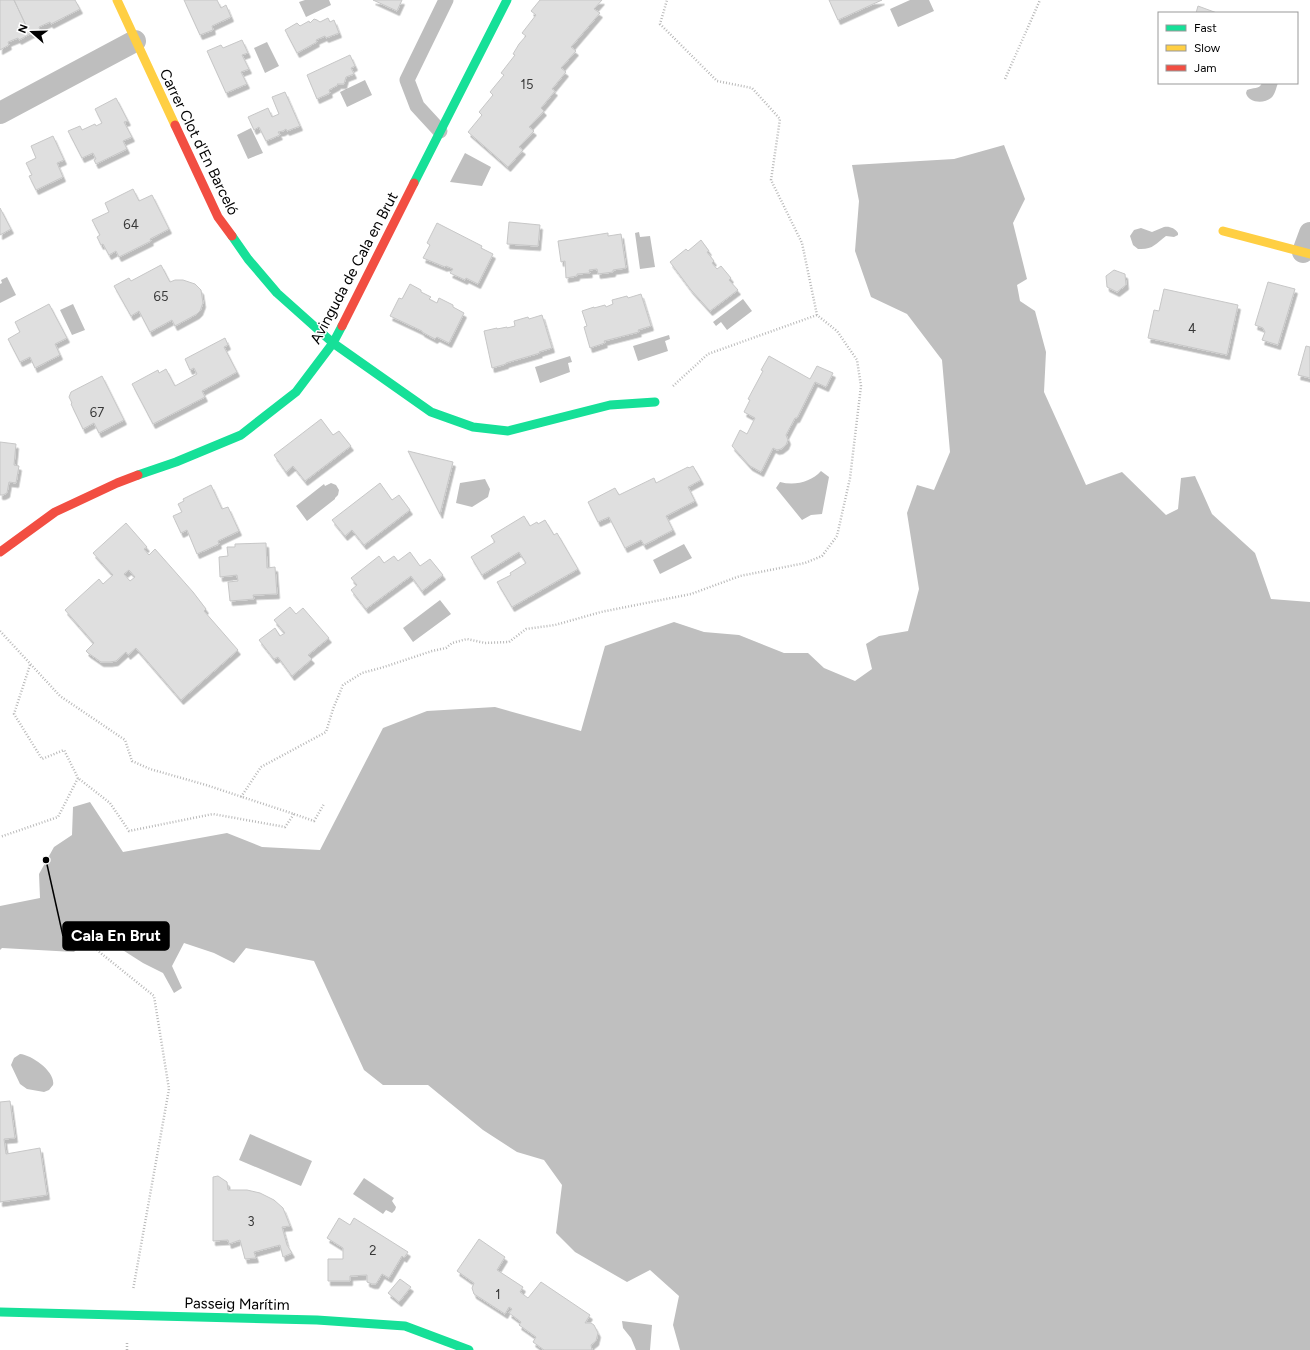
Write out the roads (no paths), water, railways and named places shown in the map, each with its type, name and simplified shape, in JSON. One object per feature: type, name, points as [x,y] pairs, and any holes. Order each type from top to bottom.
[{"type":"street","name":"Carrer Clot d'En Barceló","points":[[116,0],[218,217],[248,259],[277,293],[333,343],[431,412],[473,427],[508,431],[610,406],[655,402]]},
{"type":"street","name":"Avinguda de Cala en Brut","points":[[0,552],[55,512],[117,483],[176,462],[241,435],[296,392],[333,343],[507,0]]},
{"type":"street","points":[[0,113],[135,41]]},
{"type":"street","points":[[1223,231],[1308,246]]},
{"type":"street","name":"Passeig Marítim","points":[[0,1312],[317,1320],[405,1326],[468,1350]]},
{"type":"lane","points":[[440,131],[417,106],[407,80],[446,0]]},
{"type":"place","name":"Cala En Brut","points":[[46,860]]}]
